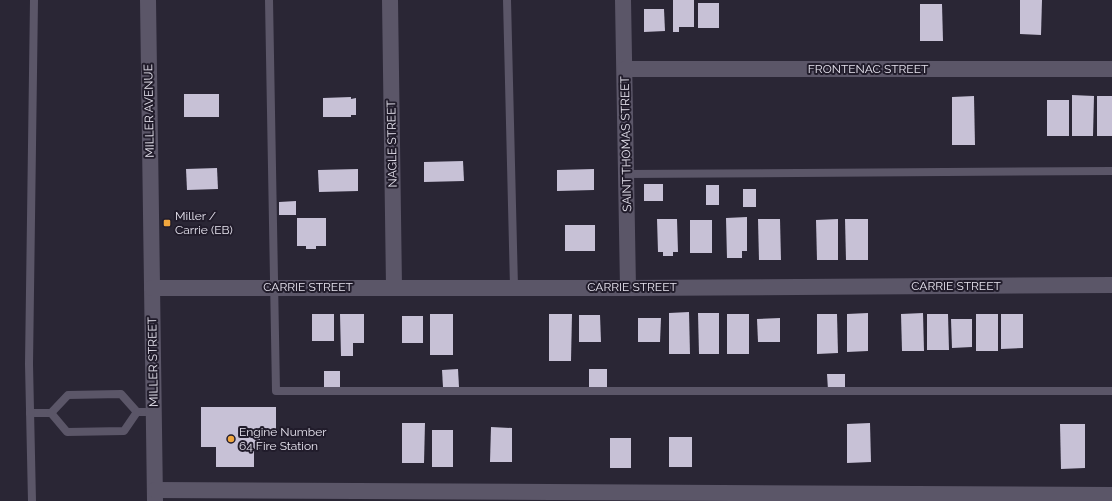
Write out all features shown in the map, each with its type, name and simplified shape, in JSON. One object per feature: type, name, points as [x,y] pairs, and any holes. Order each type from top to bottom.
[{"type":"street","name":"MILLER AVENUE","points":[[148,0],[151,223]]},
{"type":"street","name":"NAGLE STREET","points":[[390,0],[394,287]]},
{"type":"street","name":"SAINT THOMAS STREET","points":[[623,0],[628,288]]},
{"type":"street","name":"FRONTENAC STREET","points":[[624,69],[1112,69]]},
{"type":"street","name":"MILLER STREET","points":[[151,223],[155,496]]},
{"type":"street","name":"CARRIE STREET","points":[[152,288],[628,288],[1112,285]]},
{"type":"street","points":[[155,496],[1112,495]]},
{"type":"lane","points":[[32,501],[29,364],[34,0]]},
{"type":"lane","points":[[269,0],[276,391],[1112,391]]},
{"type":"lane","points":[[507,0],[514,287]]},
{"type":"lane","points":[[626,174],[1112,171]]},
{"type":"lane","points":[[30,413],[51,413],[68,395],[83,394],[122,394],[137,412]]},
{"type":"lane","points":[[51,413],[67,432],[124,431],[137,412]]},
{"type":"lane","points":[[137,412],[153,412]]},
{"type":"building","points":[[673,0],[694,0],[694,27],[679,27],[679,32],[673,32]]},
{"type":"building","points":[[1020,0],[1042,0],[1041,35],[1020,34]]},
{"type":"building","points":[[698,3],[719,3],[719,28],[698,28]]},
{"type":"building","points":[[920,4],[942,4],[943,41],[920,41]]},
{"type":"building","points":[[644,9],[664,9],[665,31],[644,32]]},
{"type":"building","points":[[184,94],[219,94],[219,117],[184,117]]},
{"type":"building","points":[[1072,95],[1094,96],[1093,136],[1072,136]]},
{"type":"building","points":[[974,96],[975,145],[952,145],[952,97]]},
{"type":"building","points":[[1097,96],[1112,96],[1112,136],[1097,136]]},
{"type":"building","points":[[351,97],[351,99],[356,98],[356,115],[351,115],[351,117],[323,117],[323,98]]},
{"type":"building","points":[[1047,100],[1069,100],[1069,136],[1047,136]]},
{"type":"building","points":[[463,161],[464,181],[424,182],[424,162]]},
{"type":"building","points":[[217,168],[218,189],[187,190],[186,169]]},
{"type":"building","points":[[358,169],[358,191],[319,192],[318,170]]},
{"type":"building","points":[[594,169],[594,190],[557,191],[557,170]]},
{"type":"building","points":[[644,184],[663,184],[663,201],[644,201]]},
{"type":"building","points":[[706,185],[719,185],[719,205],[706,205]]},
{"type":"building","points":[[743,189],[756,189],[756,207],[743,207]]},
{"type":"building","points":[[296,201],[296,215],[279,215],[279,202]]},
{"type":"building","points":[[747,217],[747,251],[742,251],[742,258],[727,258],[726,218]]},
{"type":"building","points":[[297,218],[326,218],[326,246],[316,246],[316,249],[306,249],[306,246],[297,246]]},
{"type":"building","points":[[657,219],[677,219],[678,252],[673,252],[673,256],[663,256],[663,252],[658,252]]},
{"type":"building","points":[[758,219],[780,219],[781,260],[759,260]]},
{"type":"building","points":[[838,219],[838,260],[817,260],[816,220]]},
{"type":"building","points":[[845,219],[868,219],[868,260],[846,260]]},
{"type":"building","points":[[690,220],[712,220],[712,253],[690,253]]},
{"type":"building","points":[[565,225],[595,225],[595,251],[565,251]]},
{"type":"building","points":[[689,312],[690,354],[669,354],[669,313]]},
{"type":"building","points":[[698,313],[719,313],[719,354],[699,354]]},
{"type":"building","points":[[868,313],[868,351],[847,352],[847,314]]},
{"type":"building","points":[[923,313],[924,351],[902,351],[901,314]]},
{"type":"building","points":[[312,314],[334,314],[334,341],[312,341]]},
{"type":"building","points":[[340,314],[364,314],[364,343],[353,343],[353,356],[341,356]]},
{"type":"building","points":[[430,314],[453,314],[453,355],[430,355]]},
{"type":"building","points":[[549,314],[572,314],[571,361],[549,361]]},
{"type":"building","points":[[727,314],[749,314],[749,354],[727,354]]},
{"type":"building","points":[[817,314],[837,314],[838,353],[817,354]]},
{"type":"building","points":[[927,314],[948,314],[949,350],[927,350]]},
{"type":"building","points":[[976,314],[998,314],[998,351],[976,351]]},
{"type":"building","points":[[1001,314],[1023,314],[1023,348],[1001,349]]},
{"type":"building","points":[[579,315],[600,315],[601,342],[579,342]]},
{"type":"building","points":[[402,316],[423,316],[423,343],[402,343]]},
{"type":"building","points":[[638,318],[661,318],[660,342],[638,342]]},
{"type":"building","points":[[780,318],[780,342],[758,342],[757,319]]},
{"type":"building","points":[[951,319],[972,319],[972,347],[952,348]]},
{"type":"building","points":[[458,369],[459,387],[443,387],[442,370]]},
{"type":"building","points":[[589,369],[607,369],[607,387],[589,387]]},
{"type":"building","points":[[324,371],[340,371],[340,389],[324,389]]},
{"type":"building","points":[[827,374],[845,374],[845,390],[828,390]]},
{"type":"building","name":"Engine Number 64 Fire Station","points":[[201,407],[276,407],[276,432],[260,432],[260,449],[254,449],[254,467],[216,467],[216,447],[201,447]]},
{"type":"building","points":[[402,423],[425,423],[424,463],[402,463]]},
{"type":"building","points":[[870,423],[871,462],[847,463],[847,424]]},
{"type":"building","points":[[1060,424],[1085,424],[1085,468],[1061,469]]},
{"type":"building","points":[[491,427],[512,428],[512,462],[490,462]]},
{"type":"building","points":[[432,430],[453,430],[453,467],[432,467]]},
{"type":"building","points":[[669,437],[692,437],[692,467],[669,467]]},
{"type":"building","points":[[610,438],[631,438],[631,468],[610,468]]},
{"type":"place","name":"Miller / Carrie (EB)","points":[[167,223]]},
{"type":"place","name":"Engine Number 64 Fire Station","points":[[231,439]]}]
